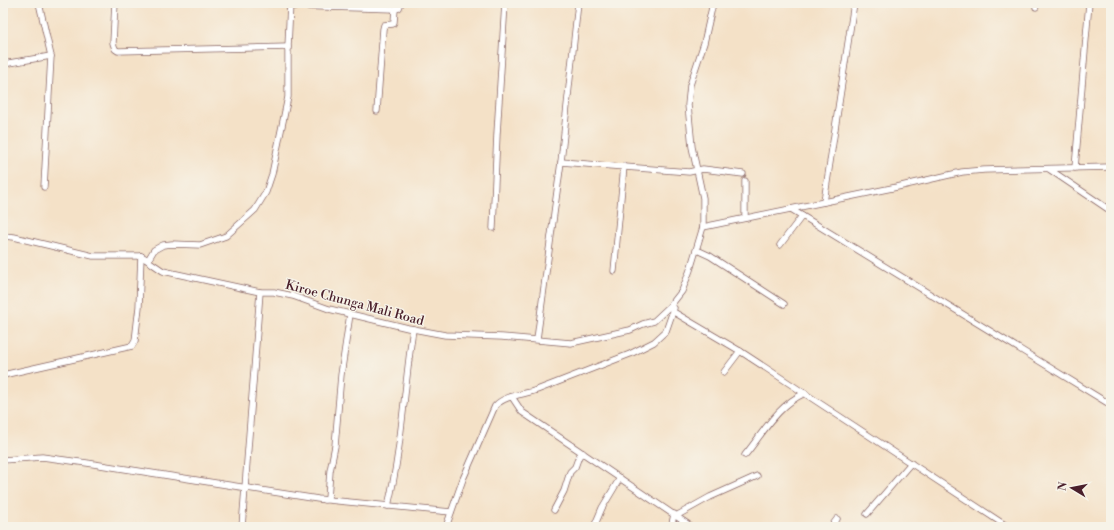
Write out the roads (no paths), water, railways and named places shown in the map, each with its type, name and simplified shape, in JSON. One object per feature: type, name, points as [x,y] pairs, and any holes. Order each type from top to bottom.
[{"type":"street","points":[[39,3],[51,56],[44,187]]},
{"type":"street","points":[[115,3],[113,43],[115,49],[118,51],[288,47]]},
{"type":"street","points":[[3,236],[14,237],[93,256],[141,256],[148,260],[154,250],[163,245],[200,245],[226,236],[254,210],[266,192],[272,174],[289,88],[288,47],[290,5],[395,9],[399,8],[401,3]]},
{"type":"street","points":[[493,228],[497,134],[506,3]]},
{"type":"street","points":[[537,339],[561,162],[578,3]]},
{"type":"street","name":"Kiroe Chunga Mali Road","points":[[141,256],[163,271],[260,292],[274,292],[293,296],[329,309],[445,336],[537,339],[571,343],[630,330],[654,321],[671,305],[686,281],[703,227],[703,198],[688,121],[688,96],[693,74],[708,29],[714,3]]},
{"type":"street","points":[[824,202],[854,3]]},
{"type":"street","points":[[1075,168],[1089,3]]},
{"type":"street","points":[[377,111],[383,30],[384,25],[392,24],[394,22],[395,9]]},
{"type":"street","points":[[3,64],[51,56]]},
{"type":"street","points":[[561,162],[689,172],[703,169],[743,174]]},
{"type":"street","points":[[614,271],[624,166]]},
{"type":"street","points":[[703,227],[962,172],[984,170],[1111,167]]},
{"type":"street","points":[[1049,169],[1111,211]]},
{"type":"street","points":[[745,181],[745,218]]},
{"type":"street","points":[[791,209],[1111,405]]},
{"type":"street","points":[[780,245],[802,216]]},
{"type":"street","points":[[697,250],[710,256],[784,304]]},
{"type":"street","points":[[3,375],[132,346],[135,341],[139,307],[141,256]]},
{"type":"street","points":[[242,527],[260,292]]},
{"type":"street","points":[[446,527],[463,479],[495,406],[499,402],[506,398],[537,390],[630,354],[654,342],[666,331],[678,296]]},
{"type":"street","points":[[672,311],[740,351],[1008,527]]},
{"type":"street","points":[[324,500],[328,499],[330,470],[335,446],[341,375],[350,314]]},
{"type":"street","points":[[388,506],[393,487],[402,427],[413,329]]},
{"type":"street","points":[[724,372],[740,351]]},
{"type":"street","points":[[745,455],[790,401],[805,394]]},
{"type":"street","points":[[512,397],[522,412],[692,527]]},
{"type":"street","points":[[554,510],[564,491],[570,472],[575,467],[579,456],[583,453]]},
{"type":"street","points":[[3,460],[49,458],[324,500],[451,512]]},
{"type":"street","points":[[867,514],[911,463]]},
{"type":"street","points":[[670,527],[675,515],[710,497],[757,476]]},
{"type":"street","points":[[594,527],[602,508],[620,478]]},
{"type":"street","points":[[831,527],[837,519]]}]
